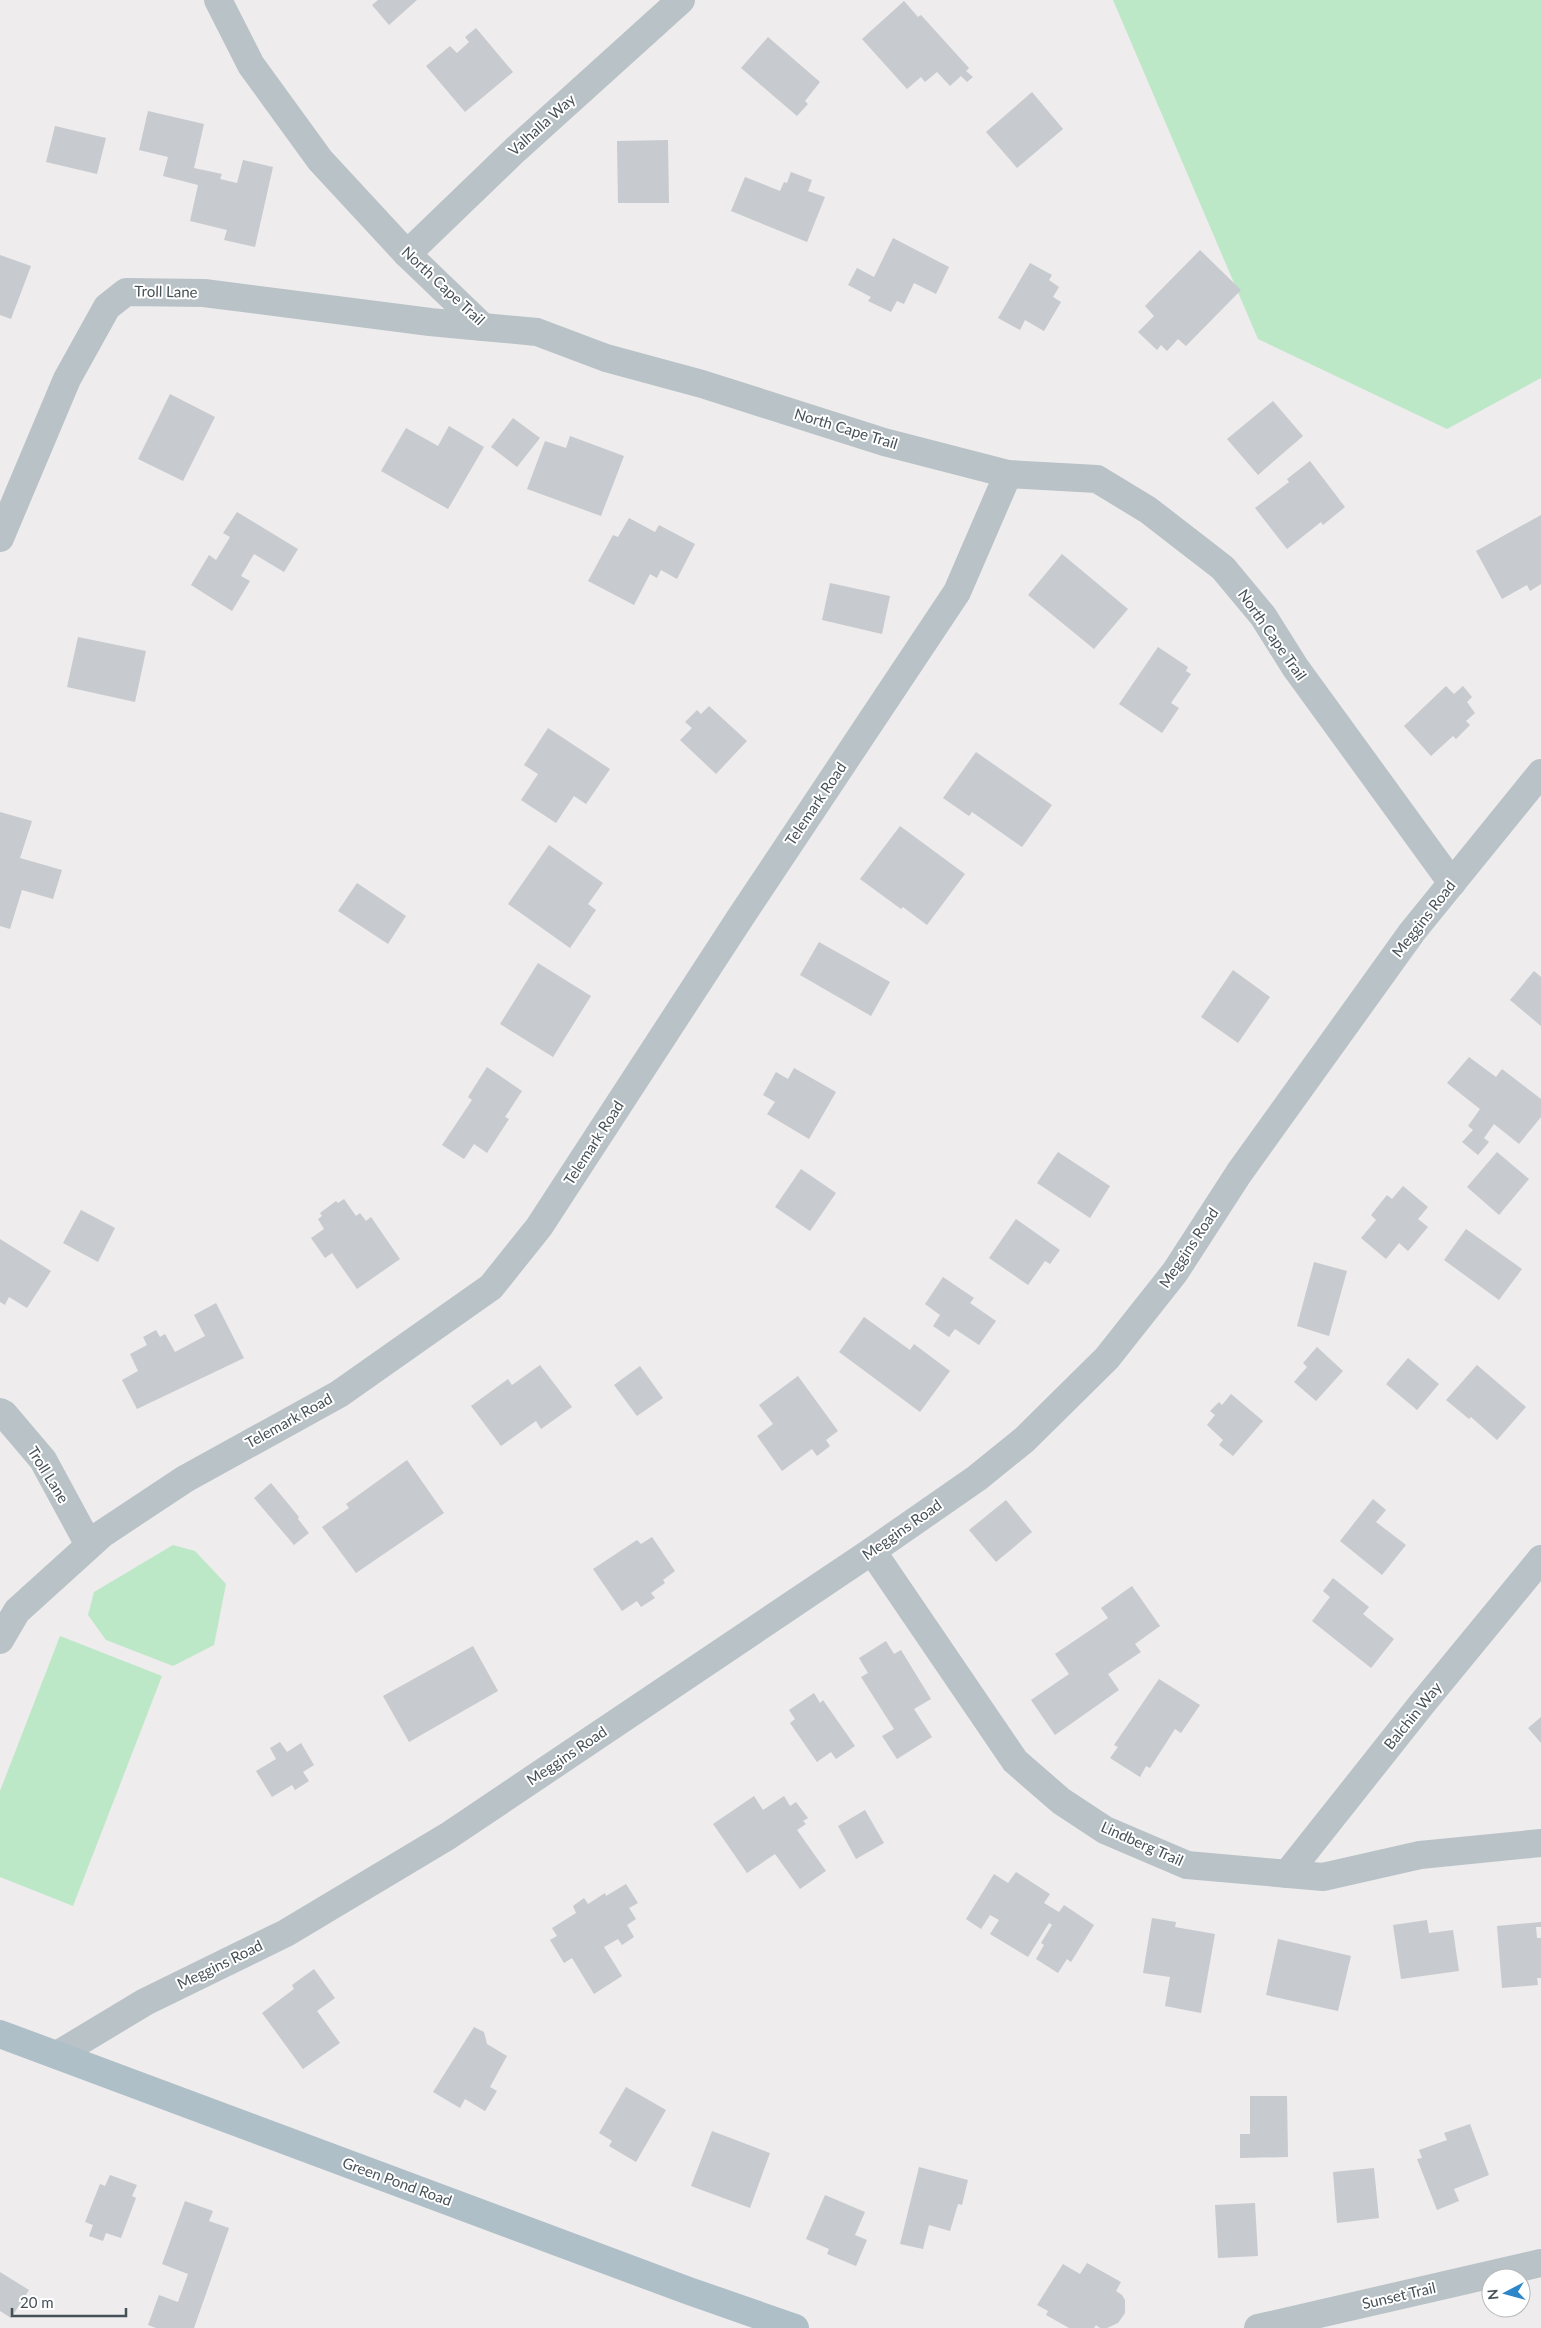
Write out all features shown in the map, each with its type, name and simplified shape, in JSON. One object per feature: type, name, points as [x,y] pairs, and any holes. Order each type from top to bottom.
[{"type":"main road","name":"Green Pond Road","points":[[0,2034],[689,2291],[795,2328]]},
{"type":"street","name":"North Cape Trail","points":[[218,0],[250,65],[320,160],[406,254],[483,327],[537,332],[606,358],[702,384],[884,442],[1008,474],[1097,479],[1148,510],[1223,568],[1263,616],[1295,667],[1452,883]]},
{"type":"street","name":"Valhalla Way","points":[[406,254],[515,150],[681,0]]},
{"type":"street","name":"Troll Lane","points":[[0,538],[67,379],[107,307],[126,292],[204,293],[483,327]]},
{"type":"street","name":"Telemark Road","points":[[0,1640],[17,1611],[102,1534],[185,1479],[339,1394],[491,1287],[539,1227],[740,918],[957,592],[1008,474]]},
{"type":"street","name":"Meggins Road","points":[[57,2055],[145,2002],[302,1924],[448,1836],[872,1551],[977,1478],[1024,1440],[1107,1358],[1175,1272],[1239,1173],[1412,932],[1541,773]]},
{"type":"street","name":"Troll Lane","points":[[0,1412],[4,1414],[43,1460],[89,1545]]},
{"type":"street","name":"Lindberg Trail","points":[[872,1551],[1015,1761],[1061,1801],[1105,1830],[1187,1865],[1323,1877],[1420,1855],[1541,1843]]},
{"type":"street","name":"Balchin Way","points":[[1287,1874],[1421,1705],[1541,1559]]},
{"type":"street","name":"Sunset Trail","points":[[1258,2328],[1541,2263]]},
{"type":"green space","points":[[1113,0],[1541,0],[1541,378],[1447,429],[1258,339]]},
{"type":"green space","points":[[173,1545],[195,1551],[226,1584],[214,1645],[173,1666],[106,1640],[88,1615],[94,1592]]},
{"type":"green space","points":[[60,1636],[162,1676],[73,1906],[0,1877],[0,1791]]},
{"type":"building","points":[[378,0],[417,0],[389,25],[372,5]]},
{"type":"building","points":[[904,1],[918,17],[921,15],[969,68],[966,71],[973,77],[967,82],[961,76],[950,86],[937,72],[925,82],[921,77],[907,89],[862,39]]},
{"type":"building","points":[[476,28],[513,72],[465,112],[426,66],[450,46],[457,53],[469,42],[465,37]]},
{"type":"building","points":[[768,37],[820,82],[805,101],[808,104],[797,116],[741,68]]},
{"type":"building","points":[[1032,92],[1063,129],[1017,168],[986,132]]},
{"type":"building","points":[[148,111],[204,124],[194,168],[222,174],[220,179],[237,183],[243,160],[273,167],[255,247],[224,240],[227,230],[190,221],[198,185],[163,176],[168,157],[139,150]]},
{"type":"building","points":[[55,126],[106,138],[97,174],[46,162]]},
{"type":"building","points":[[668,140],[669,203],[618,203],[617,141]]},
{"type":"building","points":[[791,172],[812,180],[808,191],[825,197],[807,242],[731,211],[745,177],[780,191],[784,182],[787,183]]},
{"type":"building","points":[[893,238],[949,267],[936,294],[914,283],[904,304],[897,301],[891,312],[868,301],[871,297],[848,285],[857,268],[874,277]]},
{"type":"building","points":[[1200,250],[1241,290],[1186,346],[1178,339],[1167,351],[1161,345],[1157,350],[1138,332],[1154,316],[1145,306]]},
{"type":"building","points":[[0,255],[31,266],[11,319],[0,315]]},
{"type":"building","points":[[1030,263],[1052,275],[1049,280],[1059,287],[1053,297],[1061,302],[1044,331],[1025,320],[1020,330],[998,318]]},
{"type":"building","points":[[170,394],[215,417],[183,481],[138,459]]},
{"type":"building","points":[[1273,401],[1303,436],[1258,475],[1227,439]]},
{"type":"building","points":[[513,418],[540,438],[517,467],[491,447]]},
{"type":"building","points":[[449,426],[484,447],[448,509],[381,471],[406,428],[438,446]]},
{"type":"building","points":[[570,436],[624,456],[601,516],[527,489],[545,441],[566,448]]},
{"type":"building","points":[[1310,461],[1345,507],[1323,525],[1321,522],[1287,549],[1255,508],[1289,482],[1287,479]]},
{"type":"building","points":[[237,512],[298,549],[284,572],[254,554],[241,576],[250,581],[232,611],[191,585],[209,555],[216,560],[230,537],[223,533]]},
{"type":"building","points":[[1541,515],[1541,584],[1530,591],[1527,585],[1502,599],[1476,551]]},
{"type":"building","points":[[629,518],[655,532],[659,525],[695,544],[677,579],[661,570],[657,578],[650,574],[634,605],[588,581],[613,535],[618,537]]},
{"type":"building","points":[[1062,554],[1128,609],[1094,649],[1028,595]]},
{"type":"building","points":[[830,583],[890,596],[882,634],[822,620]]},
{"type":"building","points":[[78,637],[146,651],[135,702],[67,687]]},
{"type":"building","points":[[1158,647],[1188,667],[1186,671],[1191,674],[1171,703],[1179,708],[1162,733],[1119,704]]},
{"type":"building","points":[[1446,686],[1454,694],[1463,686],[1472,697],[1467,702],[1475,713],[1466,721],[1470,725],[1456,739],[1453,736],[1431,756],[1404,726]]},
{"type":"building","points":[[709,706],[747,741],[716,774],[680,740],[692,728],[685,722],[697,710],[701,714]]},
{"type":"building","points":[[548,728],[610,769],[586,804],[574,796],[556,823],[521,800],[538,774],[524,765]]},
{"type":"building","points":[[976,752],[1052,805],[1022,847],[972,812],[969,816],[943,798]]},
{"type":"building","points":[[0,812],[32,821],[20,858],[62,870],[53,899],[22,890],[10,929],[0,926]]},
{"type":"building","points":[[900,826],[965,874],[927,925],[903,907],[901,909],[860,879]]},
{"type":"building","points":[[549,845],[603,883],[588,904],[596,910],[570,948],[508,904]]},
{"type":"building","points":[[357,883],[406,916],[388,944],[338,911]]},
{"type":"building","points":[[819,942],[890,982],[871,1016],[800,975]]},
{"type":"building","points":[[538,963],[591,996],[553,1057],[500,1024]]},
{"type":"building","points":[[1233,970],[1270,997],[1238,1043],[1201,1017]]},
{"type":"building","points":[[1534,971],[1541,977],[1541,1026],[1510,1000]]},
{"type":"building","points":[[1469,1057],[1496,1077],[1502,1069],[1541,1099],[1541,1117],[1519,1144],[1494,1124],[1484,1138],[1489,1142],[1478,1155],[1462,1142],[1473,1130],[1468,1126],[1480,1109],[1447,1083]]},
{"type":"building","points":[[487,1067],[522,1091],[505,1117],[509,1119],[487,1153],[474,1144],[464,1159],[442,1145],[472,1100],[468,1097]]},
{"type":"building","points":[[794,1068],[836,1092],[809,1139],[767,1114],[775,1102],[763,1095],[776,1072],[788,1079]]},
{"type":"building","points":[[1058,1152],[1110,1186],[1090,1218],[1037,1183]]},
{"type":"building","points":[[1497,1152],[1529,1179],[1499,1215],[1467,1187]]},
{"type":"building","points":[[801,1169],[836,1193],[810,1231],[775,1207]]},
{"type":"building","points":[[1403,1186],[1428,1207],[1418,1219],[1428,1227],[1408,1251],[1399,1243],[1386,1259],[1361,1238],[1376,1220],[1371,1215],[1387,1195],[1392,1199]]},
{"type":"building","points":[[344,1199],[356,1216],[360,1213],[366,1221],[371,1217],[400,1259],[357,1289],[332,1253],[325,1258],[311,1238],[324,1229],[318,1219],[322,1216],[320,1213],[336,1201],[338,1203]]},
{"type":"building","points":[[81,1210],[115,1228],[98,1262],[63,1243]]},
{"type":"building","points":[[1016,1219],[1060,1250],[1050,1264],[1045,1261],[1028,1285],[989,1258]]},
{"type":"building","points":[[1466,1229],[1522,1269],[1499,1300],[1444,1260]]},
{"type":"building","points":[[0,1239],[51,1271],[27,1308],[9,1297],[5,1305],[0,1302]]},
{"type":"building","points":[[1314,1262],[1347,1271],[1329,1336],[1297,1326]]},
{"type":"building","points":[[943,1277],[974,1298],[970,1303],[996,1321],[979,1345],[955,1329],[949,1337],[933,1326],[940,1315],[925,1304]]},
{"type":"building","points":[[216,1303],[244,1358],[137,1409],[122,1380],[138,1371],[130,1354],[147,1345],[143,1337],[156,1330],[160,1337],[165,1334],[175,1352],[205,1336],[194,1315]]},
{"type":"building","points":[[864,1317],[910,1350],[914,1344],[950,1371],[920,1412],[839,1352]]},
{"type":"building","points":[[1317,1347],[1343,1371],[1316,1401],[1294,1382],[1307,1367],[1303,1363]]},
{"type":"building","points":[[1408,1358],[1439,1384],[1417,1410],[1386,1384]]},
{"type":"building","points":[[540,1365],[572,1407],[541,1429],[536,1421],[501,1446],[471,1406],[508,1379],[512,1385]]},
{"type":"building","points":[[1477,1365],[1526,1407],[1497,1440],[1471,1417],[1469,1419],[1446,1400]]},
{"type":"building","points":[[640,1366],[663,1398],[637,1416],[614,1385]]},
{"type":"building","points":[[798,1376],[838,1431],[826,1440],[830,1446],[817,1456],[812,1449],[782,1471],[757,1436],[773,1424],[759,1405]]},
{"type":"building","points":[[1231,1394],[1263,1421],[1233,1456],[1219,1445],[1223,1440],[1207,1425],[1215,1415],[1210,1411],[1219,1402],[1222,1405]]},
{"type":"building","points":[[407,1460],[444,1513],[356,1573],[322,1527],[349,1508],[346,1504]]},
{"type":"building","points":[[271,1483],[299,1517],[298,1519],[309,1533],[294,1545],[254,1498]]},
{"type":"building","points":[[1373,1499],[1386,1510],[1376,1522],[1406,1545],[1382,1575],[1340,1541]]},
{"type":"building","points":[[1006,1500],[1032,1532],[996,1562],[969,1530]]},
{"type":"building","points":[[652,1537],[675,1571],[663,1580],[665,1583],[651,1593],[655,1598],[641,1607],[637,1601],[622,1611],[593,1569],[637,1540],[641,1544]]},
{"type":"building","points":[[1333,1578],[1369,1607],[1363,1614],[1394,1639],[1371,1668],[1312,1621],[1330,1597],[1323,1591]]},
{"type":"building","points":[[1132,1586],[1160,1626],[1135,1644],[1141,1652],[1108,1674],[1119,1690],[1055,1735],[1031,1700],[1069,1674],[1055,1654],[1108,1618],[1101,1608]]},
{"type":"building","points":[[886,1641],[894,1654],[901,1650],[931,1699],[914,1709],[932,1737],[897,1759],[882,1736],[894,1729],[861,1677],[868,1673],[859,1658]]},
{"type":"building","points":[[473,1646],[498,1691],[409,1742],[383,1696]]},
{"type":"building","points":[[1159,1679],[1200,1705],[1181,1733],[1175,1729],[1150,1768],[1146,1766],[1140,1777],[1110,1758],[1118,1747],[1114,1745]]},
{"type":"building","points":[[814,1693],[820,1703],[823,1700],[855,1746],[836,1759],[831,1752],[817,1762],[790,1723],[795,1719],[789,1710]]},
{"type":"building","points":[[1541,1717],[1541,1743],[1528,1728]]},
{"type":"building","points":[[280,1742],[287,1752],[301,1743],[314,1765],[303,1772],[309,1781],[295,1790],[292,1785],[272,1797],[256,1771],[276,1759],[270,1748]]},
{"type":"building","points":[[754,1796],[763,1810],[784,1796],[790,1806],[796,1802],[808,1818],[803,1821],[806,1824],[797,1830],[826,1871],[800,1889],[775,1854],[747,1873],[713,1824]]},
{"type":"building","points":[[865,1810],[884,1843],[856,1859],[838,1826]]},
{"type":"building","points":[[1016,1872],[1050,1894],[1044,1903],[1059,1912],[1064,1905],[1094,1925],[1071,1962],[1067,1959],[1058,1973],[1036,1959],[1044,1945],[1041,1943],[1052,1925],[1049,1923],[1028,1957],[990,1934],[999,1920],[990,1915],[981,1929],[966,1919],[994,1874],[1008,1883]]},
{"type":"building","points":[[626,1884],[638,1903],[629,1908],[636,1919],[627,1925],[634,1937],[622,1945],[618,1939],[604,1947],[622,1976],[594,1994],[572,1958],[564,1963],[550,1940],[557,1936],[552,1928],[576,1913],[573,1906],[584,1898],[588,1904],[605,1893],[606,1896]]},
{"type":"building","points":[[1152,1918],[1176,1922],[1175,1927],[1215,1934],[1201,2013],[1165,2006],[1170,1977],[1143,1973]]},
{"type":"building","points":[[1427,1920],[1429,1933],[1453,1930],[1459,1971],[1401,1979],[1393,1925]]},
{"type":"building","points":[[1541,1922],[1541,1927],[1536,1927],[1537,1938],[1541,1938],[1541,1978],[1537,1978],[1538,1985],[1502,1988],[1497,1926]]},
{"type":"building","points":[[1278,1939],[1351,1956],[1338,2011],[1266,1995]]},
{"type":"building","points":[[314,1969],[335,1998],[317,2011],[340,2043],[303,2069],[262,2013],[294,1989],[292,1985]]},
{"type":"building","points":[[474,2027],[484,2032],[487,2044],[507,2056],[490,2087],[497,2091],[485,2111],[465,2099],[460,2108],[433,2092]]},
{"type":"building","points":[[626,2087],[666,2110],[636,2162],[609,2146],[612,2141],[599,2133]]},
{"type":"building","points":[[1250,2096],[1287,2096],[1288,2157],[1240,2158],[1240,2134],[1250,2134]]},
{"type":"building","points":[[1470,2124],[1489,2175],[1454,2189],[1459,2201],[1437,2210],[1417,2159],[1422,2158],[1419,2150],[1447,2140],[1444,2133]]},
{"type":"building","points":[[712,2131],[770,2153],[750,2208],[691,2186]]},
{"type":"building","points":[[919,2167],[968,2180],[962,2205],[958,2204],[950,2231],[929,2225],[923,2249],[900,2244]]},
{"type":"building","points":[[1374,2168],[1379,2218],[1337,2223],[1333,2172]]},
{"type":"building","points":[[110,2175],[137,2185],[132,2196],[136,2198],[121,2238],[106,2233],[103,2241],[89,2236],[93,2225],[85,2222],[100,2184],[105,2186]]},
{"type":"building","points":[[825,2195],[865,2212],[855,2235],[867,2240],[856,2266],[827,2254],[829,2249],[806,2239]]},
{"type":"building","points":[[185,2201],[213,2211],[209,2221],[229,2228],[194,2328],[156,2328],[148,2325],[159,2295],[178,2302],[188,2274],[162,2264]]},
{"type":"building","points":[[1255,2203],[1258,2256],[1218,2258],[1215,2205]]},
{"type":"building","points":[[1087,2263],[1121,2282],[1116,2291],[1125,2300],[1125,2313],[1118,2323],[1107,2328],[1100,2328],[1096,2325],[1094,2328],[1069,2328],[1046,2315],[1048,2311],[1037,2305],[1063,2264],[1080,2274]]},
{"type":"building","points":[[0,2272],[29,2290],[11,2318],[0,2311]]}]
